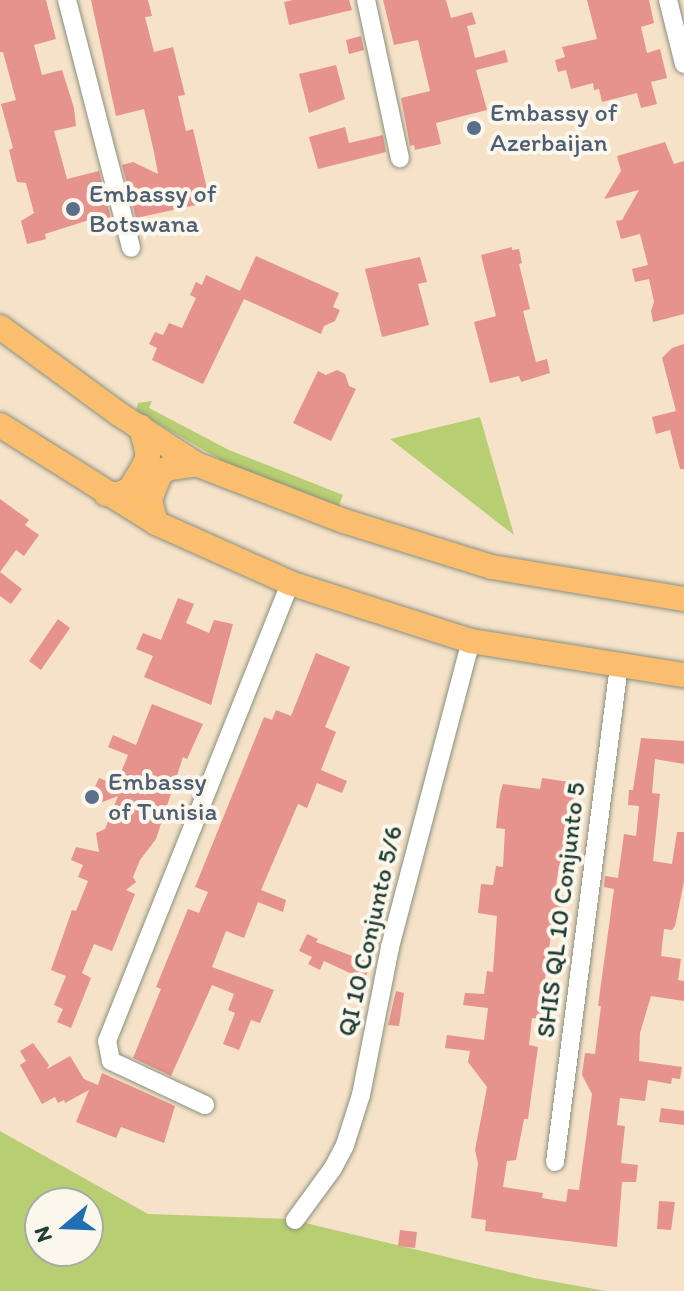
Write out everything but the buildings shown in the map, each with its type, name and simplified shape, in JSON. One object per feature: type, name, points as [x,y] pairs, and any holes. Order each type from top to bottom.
[{"type":"main road","points":[[0,327],[196,464],[344,521],[492,567],[684,599]]},
{"type":"main road","points":[[0,425],[156,523],[290,583],[471,641],[684,675]]},
{"type":"main road","points":[[106,494],[119,494],[130,489],[144,466],[148,455],[141,427]]},
{"type":"main road","points":[[156,523],[150,500],[159,476],[166,469],[196,464]]},
{"type":"street","points":[[67,0],[131,248]]},
{"type":"street","points":[[366,0],[400,158]]},
{"type":"street","points":[[668,0],[684,64]]},
{"type":"street","points":[[205,1105],[111,1061],[107,1041],[290,583]]},
{"type":"street","name":"QI 10 Conjunto 5/6","points":[[295,1220],[333,1168],[345,1145],[361,1095],[393,932],[471,641]]},
{"type":"street","name":"SHIS QL 10 Conjunto 5","points":[[555,1162],[619,666]]},
{"type":"green space","points":[[152,401],[149,408],[229,450],[343,495],[337,511],[228,464],[136,411],[138,403]]},
{"type":"green space","points":[[480,417],[514,535],[390,439]]},
{"type":"green space","points":[[0,1131],[100,1187],[24,1187],[24,1267],[104,1267],[104,1189],[148,1214],[289,1219],[534,1278],[606,1291],[0,1291]]},
{"type":"place","name":"Embassy of Azerbaijan","points":[[474,128]]},
{"type":"place","name":"Embassy of Botswana","points":[[73,209]]},
{"type":"place","name":"Embassy of Tunisia","points":[[92,797]]}]
